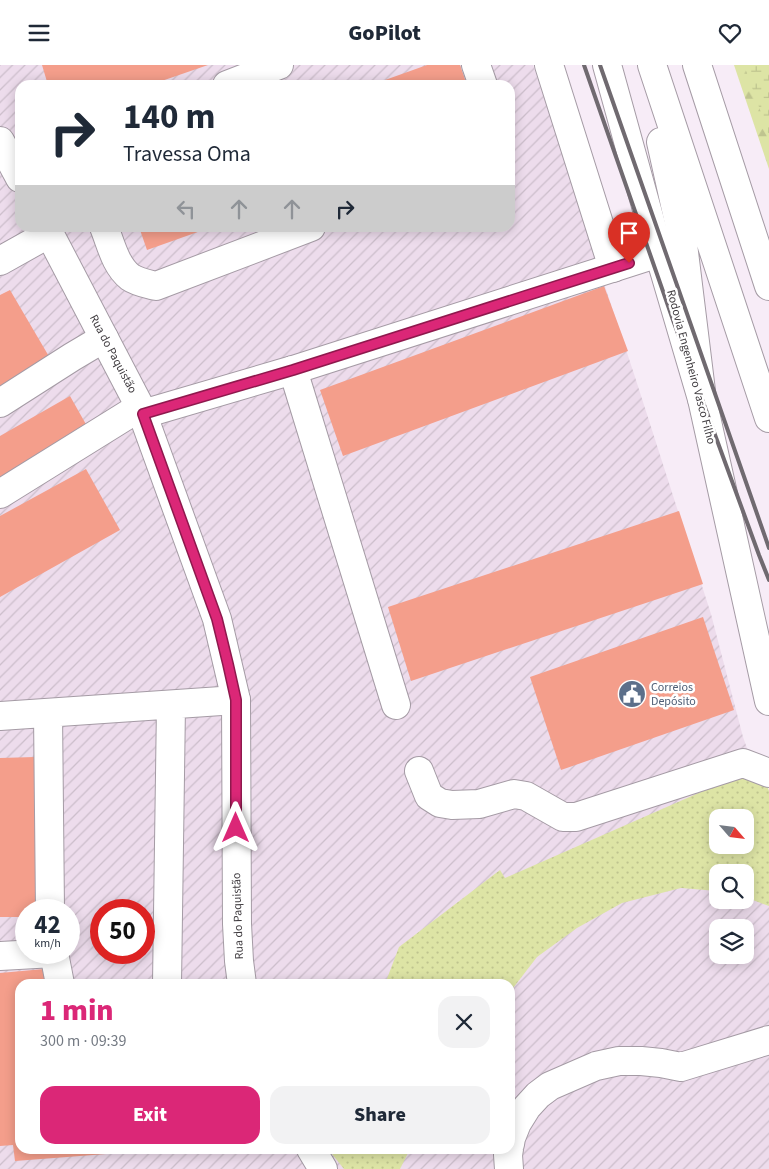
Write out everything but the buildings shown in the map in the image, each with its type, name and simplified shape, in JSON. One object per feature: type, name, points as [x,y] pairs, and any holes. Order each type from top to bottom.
[{"type":"main road","points":[[240,80],[279,65]]},
{"type":"main road","points":[[476,65],[481,80]]},
{"type":"main road","points":[[548,65],[613,268]]},
{"type":"main road","name":"Rodovia Engenheiro Vasco Filho","points":[[607,65],[702,399],[769,701]]},
{"type":"main road","points":[[643,65],[682,236],[702,399]]},
{"type":"main road","points":[[652,65],[769,418]]},
{"type":"main road","points":[[697,65],[769,287]]},
{"type":"main road","points":[[0,141],[15,169]]},
{"type":"main road","points":[[0,261],[46,232]]},
{"type":"main road","name":"Rua do Paquistão","points":[[49,232],[142,410],[217,619],[236,700],[237,924],[241,979]]},
{"type":"main road","points":[[106,232],[120,267],[131,278],[156,286],[298,232]]},
{"type":"main road","points":[[0,494],[142,410],[293,370],[659,253]]},
{"type":"main road","points":[[0,403],[104,338]]},
{"type":"main road","points":[[293,370],[396,705]]},
{"type":"main road","points":[[0,716],[236,700]]},
{"type":"main road","points":[[167,979],[171,705]]},
{"type":"main road","points":[[48,713],[50,899]]},
{"type":"main road","points":[[419,771],[430,796],[440,803],[452,805],[479,804],[514,794],[526,796],[563,817],[576,817],[742,763],[769,773]]},
{"type":"main road","points":[[0,956],[15,955]]},
{"type":"main road","points":[[56,964],[59,979]]},
{"type":"main road","points":[[515,1128],[527,1107],[538,1095],[550,1086],[596,1066],[619,1061],[641,1061],[681,1067],[769,1040]]},
{"type":"main road","points":[[314,1154],[323,1169]]},
{"type":"main road","points":[[509,1154],[509,1169]]},
{"type":"shaded area","points":[[0,65],[533,65],[590,235],[711,614],[743,737],[769,810],[769,1169],[0,1169]]},
{"type":"green space","points":[[734,65],[769,65],[769,169]]},
{"type":"green space","points":[[744,65],[769,65],[769,135]]},
{"type":"green space","points":[[760,766],[769,791],[769,906],[754,900],[754,864],[709,864],[709,890],[681,888],[622,903],[577,928],[537,957],[515,986],[515,979],[387,979],[399,947],[500,870],[505,878]]},
{"type":"green space","points":[[332,1154],[408,1154],[400,1169],[344,1169]]},
{"type":"railway","points":[[584,65],[673,320],[769,580]]},
{"type":"railway","points":[[600,65],[769,548]]},
{"type":"place","name":"Correios Depósito","points":[[632,694]]},
{"type":"route","points":[[236,828],[236,700],[228,664],[217,619],[143,414],[293,370],[629,263]]}]
